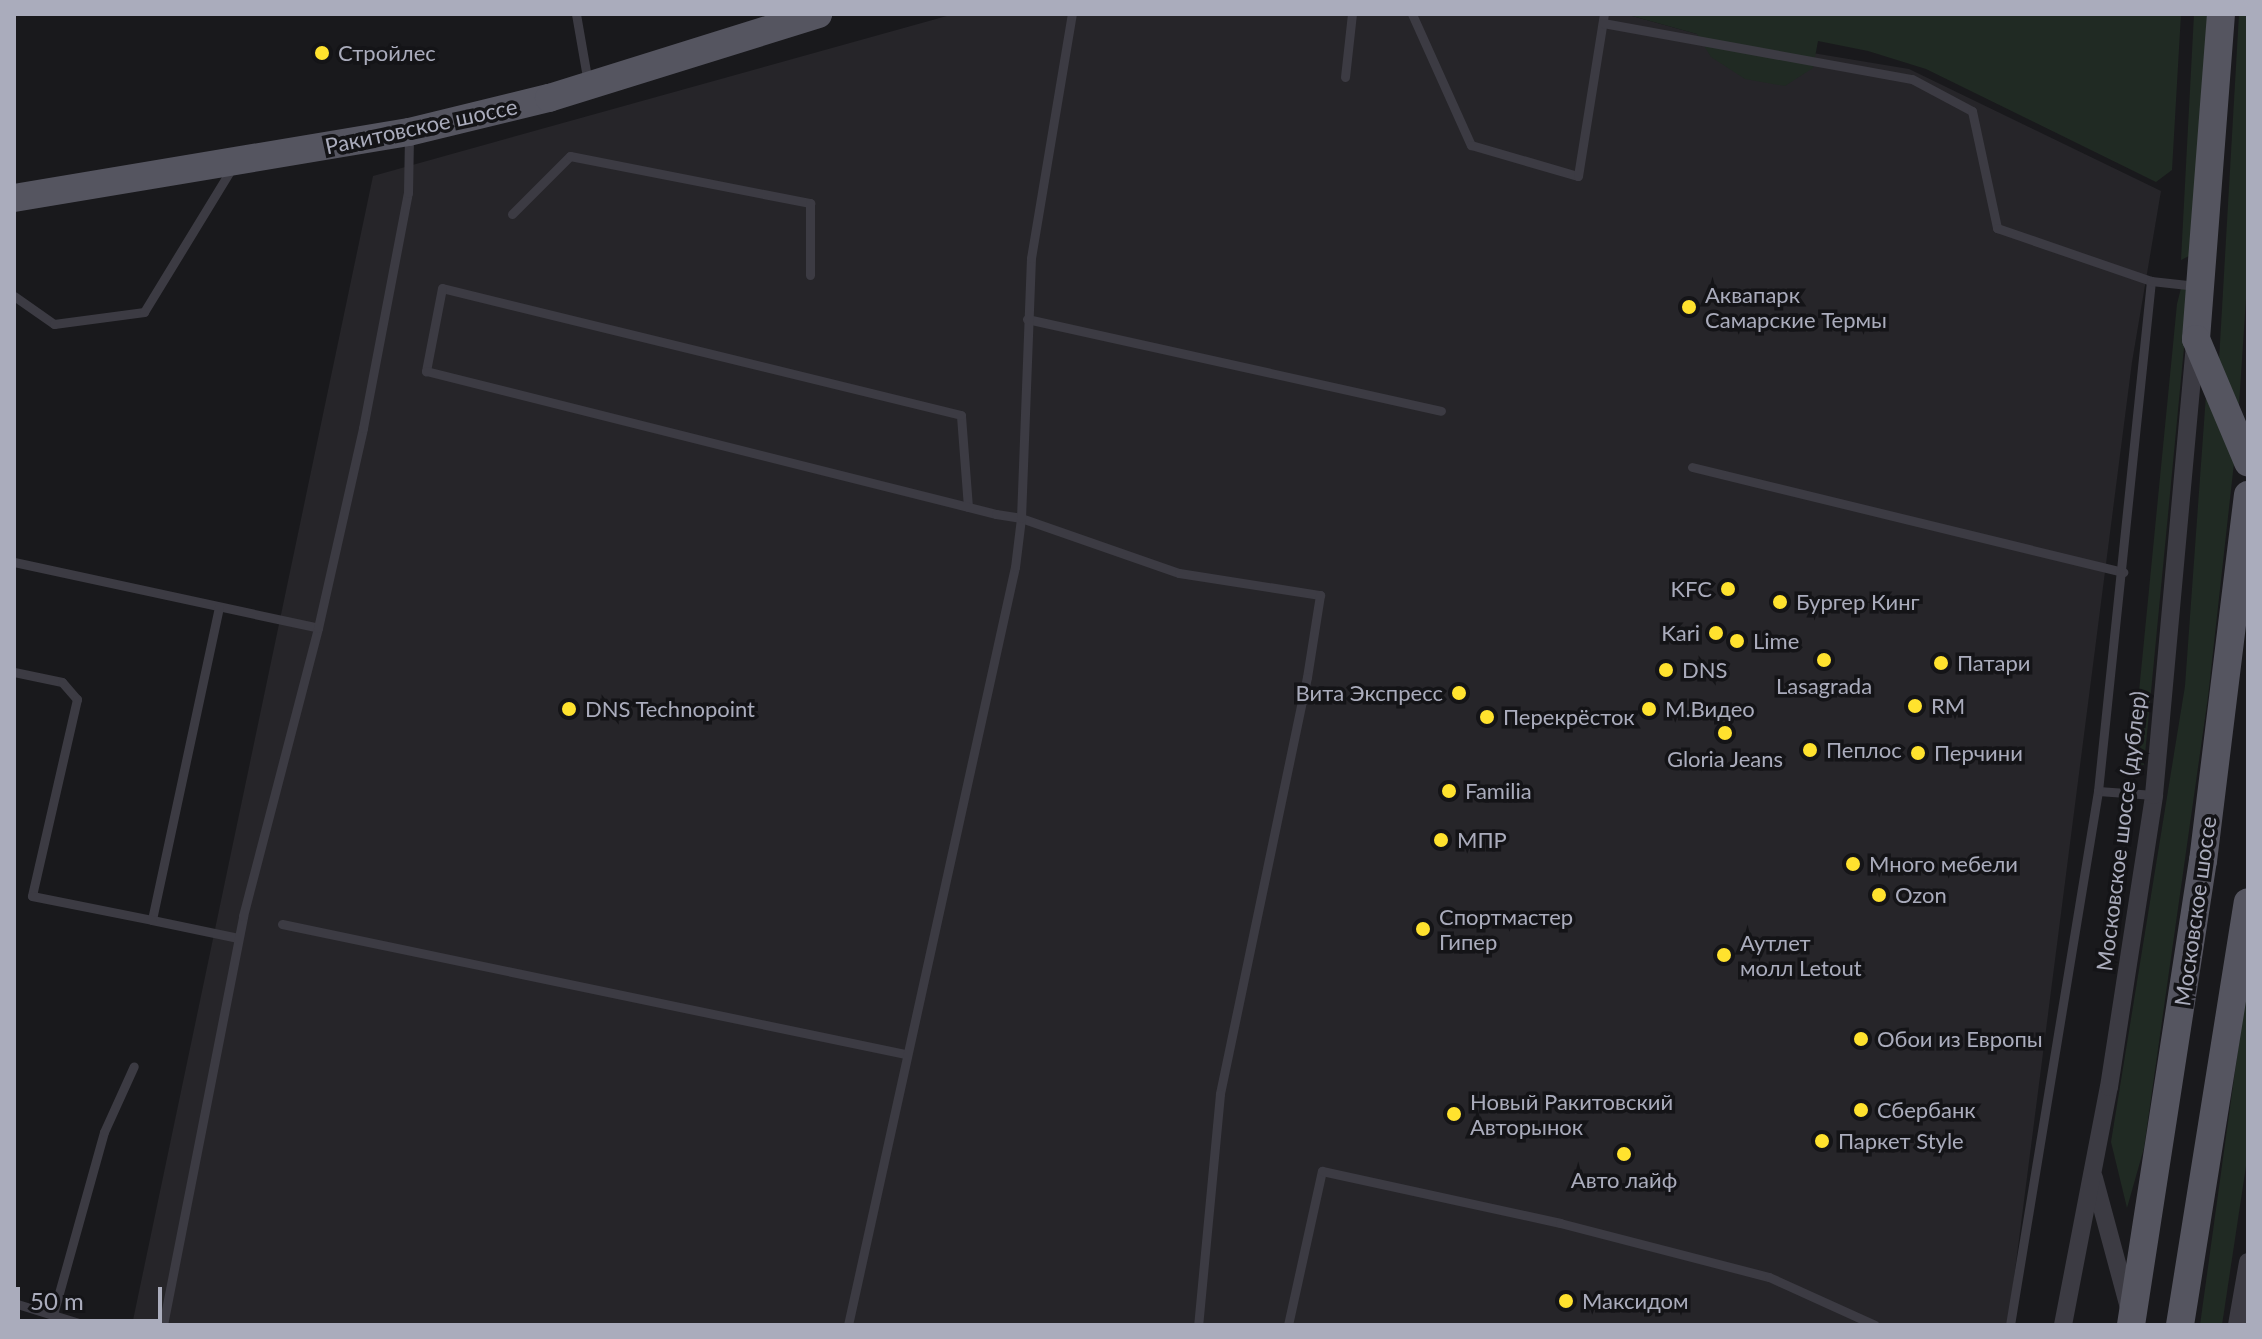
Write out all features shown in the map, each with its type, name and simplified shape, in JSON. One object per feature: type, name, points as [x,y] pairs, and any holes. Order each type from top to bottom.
[{"type":"main road","name":"Ракитовское шоссе","points":[[14,198],[235,164],[409,132],[589,86],[818,14]]},
{"type":"main road","points":[[2221,14],[2204,287],[2196,339],[2248,462]]},
{"type":"main road","name":"Московское шоссе","points":[[2132,1323],[2203,861],[2248,495]]},
{"type":"main road","points":[[2180,1325],[2248,902]]},
{"type":"street","name":"Московское шоссе (дублер)","points":[[2063,1325],[2093,1171],[2154,795],[2196,339]]},
{"type":"street","points":[[2093,1171],[2132,1323]]},
{"type":"street","points":[[2237,1325],[2248,1262]]},
{"type":"lane","points":[[576,14],[589,86]]},
{"type":"lane","points":[[848,1325],[1021,518],[1031,258],[1072,14]]},
{"type":"lane","points":[[1345,77],[1352,14]]},
{"type":"lane","points":[[1412,14],[1471,145],[1578,176],[1603,18],[1912,79],[1972,111],[1997,228],[2151,281],[2204,287]]},
{"type":"lane","points":[[163,1325],[238,938],[318,628],[408,193],[409,132]]},
{"type":"lane","points":[[512,214],[570,156],[810,203],[810,275]]},
{"type":"lane","points":[[14,296],[54,324],[144,312],[235,164]]},
{"type":"lane","points":[[2010,1325],[2098,791],[2151,281]]},
{"type":"lane","points":[[968,507],[961,415],[442,288],[426,371],[968,507],[1021,518],[1179,573],[1320,595],[1220,1094],[1198,1325]]},
{"type":"lane","points":[[1027,319],[1441,411]]},
{"type":"lane","points":[[1692,467],[2123,572]]},
{"type":"lane","points":[[14,562],[318,628]]},
{"type":"lane","points":[[152,920],[219,607]]},
{"type":"lane","points":[[14,672],[62,682],[77,699],[32,896],[238,938]]},
{"type":"lane","points":[[2098,791],[2154,795]]},
{"type":"lane","points":[[282,924],[905,1054]]},
{"type":"lane","points":[[54,1311],[104,1132],[134,1066]]},
{"type":"lane","points":[[1288,1325],[1322,1171],[1650,1246],[1769,1277],[1875,1325]]},
{"type":"lane","points":[[14,1303],[54,1311],[85,1325]]},
{"type":"shaded area","points":[[954,14],[1625,14],[1697,34],[1909,69],[2161,191],[2132,362],[2008,1325],[132,1325],[373,176]]},
{"type":"shaded area","points":[[1625,14],[2181,14],[2172,170],[2156,182],[1926,69],[1868,51],[1818,41],[1813,68],[1785,86],[1745,79],[1711,57],[1697,34]]},
{"type":"shaded area","points":[[2194,14],[2208,14],[2191,255],[2181,260]]},
{"type":"shaded area","points":[[2239,14],[2248,14],[2248,269],[2238,420],[2218,378]]},
{"type":"shaded area","points":[[2190,285],[2144,765],[2132,763],[2177,304],[2181,288]]},
{"type":"shaded area","points":[[2207,381],[2234,463],[2208,697],[2144,1148],[2127,1208],[2111,1142],[2185,686]]},
{"type":"shaded area","points":[[2248,977],[2248,1153],[2222,1325],[2200,1325]]},
{"type":"place","name":"Стройлес","points":[[322,53]]},
{"type":"place","name":"Аквапарк Самарские Термы","points":[[1689,307]]},
{"type":"place","name":"KFC","points":[[1728,589]]},
{"type":"place","name":"Бургер Кинг","points":[[1780,602]]},
{"type":"place","name":"Kari","points":[[1716,633]]},
{"type":"place","name":"Lime","points":[[1737,641]]},
{"type":"place","name":"Lasagrada","points":[[1824,660]]},
{"type":"place","name":"Патари","points":[[1941,663]]},
{"type":"place","name":"DNS","points":[[1666,670]]},
{"type":"place","name":"Вита Экспресс","points":[[1459,693]]},
{"type":"place","name":"RM","points":[[1915,706]]},
{"type":"place","name":"DNS Technopoint","points":[[569,709]]},
{"type":"place","name":"М.Видео","points":[[1649,709]]},
{"type":"place","name":"Перекрёсток","points":[[1487,717]]},
{"type":"place","name":"Gloria Jeans","points":[[1725,733]]},
{"type":"place","name":"Пеплос","points":[[1810,750]]},
{"type":"place","name":"Перчини","points":[[1918,753]]},
{"type":"place","name":"Familia","points":[[1449,791]]},
{"type":"place","name":"МПР","points":[[1441,840]]},
{"type":"place","name":"Много мебели","points":[[1853,864]]},
{"type":"place","name":"Ozon","points":[[1879,895]]},
{"type":"place","name":"Спортмастер Гипер","points":[[1423,929]]},
{"type":"place","name":"Аутлет молл Letout","points":[[1724,955]]},
{"type":"place","name":"Обои из Европы","points":[[1861,1039]]},
{"type":"place","name":"Сбербанк","points":[[1861,1110]]},
{"type":"place","name":"Новый Ракитовский Авторынок","points":[[1454,1114]]},
{"type":"place","name":"Паркет Style","points":[[1822,1141]]},
{"type":"place","name":"Авто лайф","points":[[1624,1154]]},
{"type":"place","name":"Максидом","points":[[1566,1301]]}]
